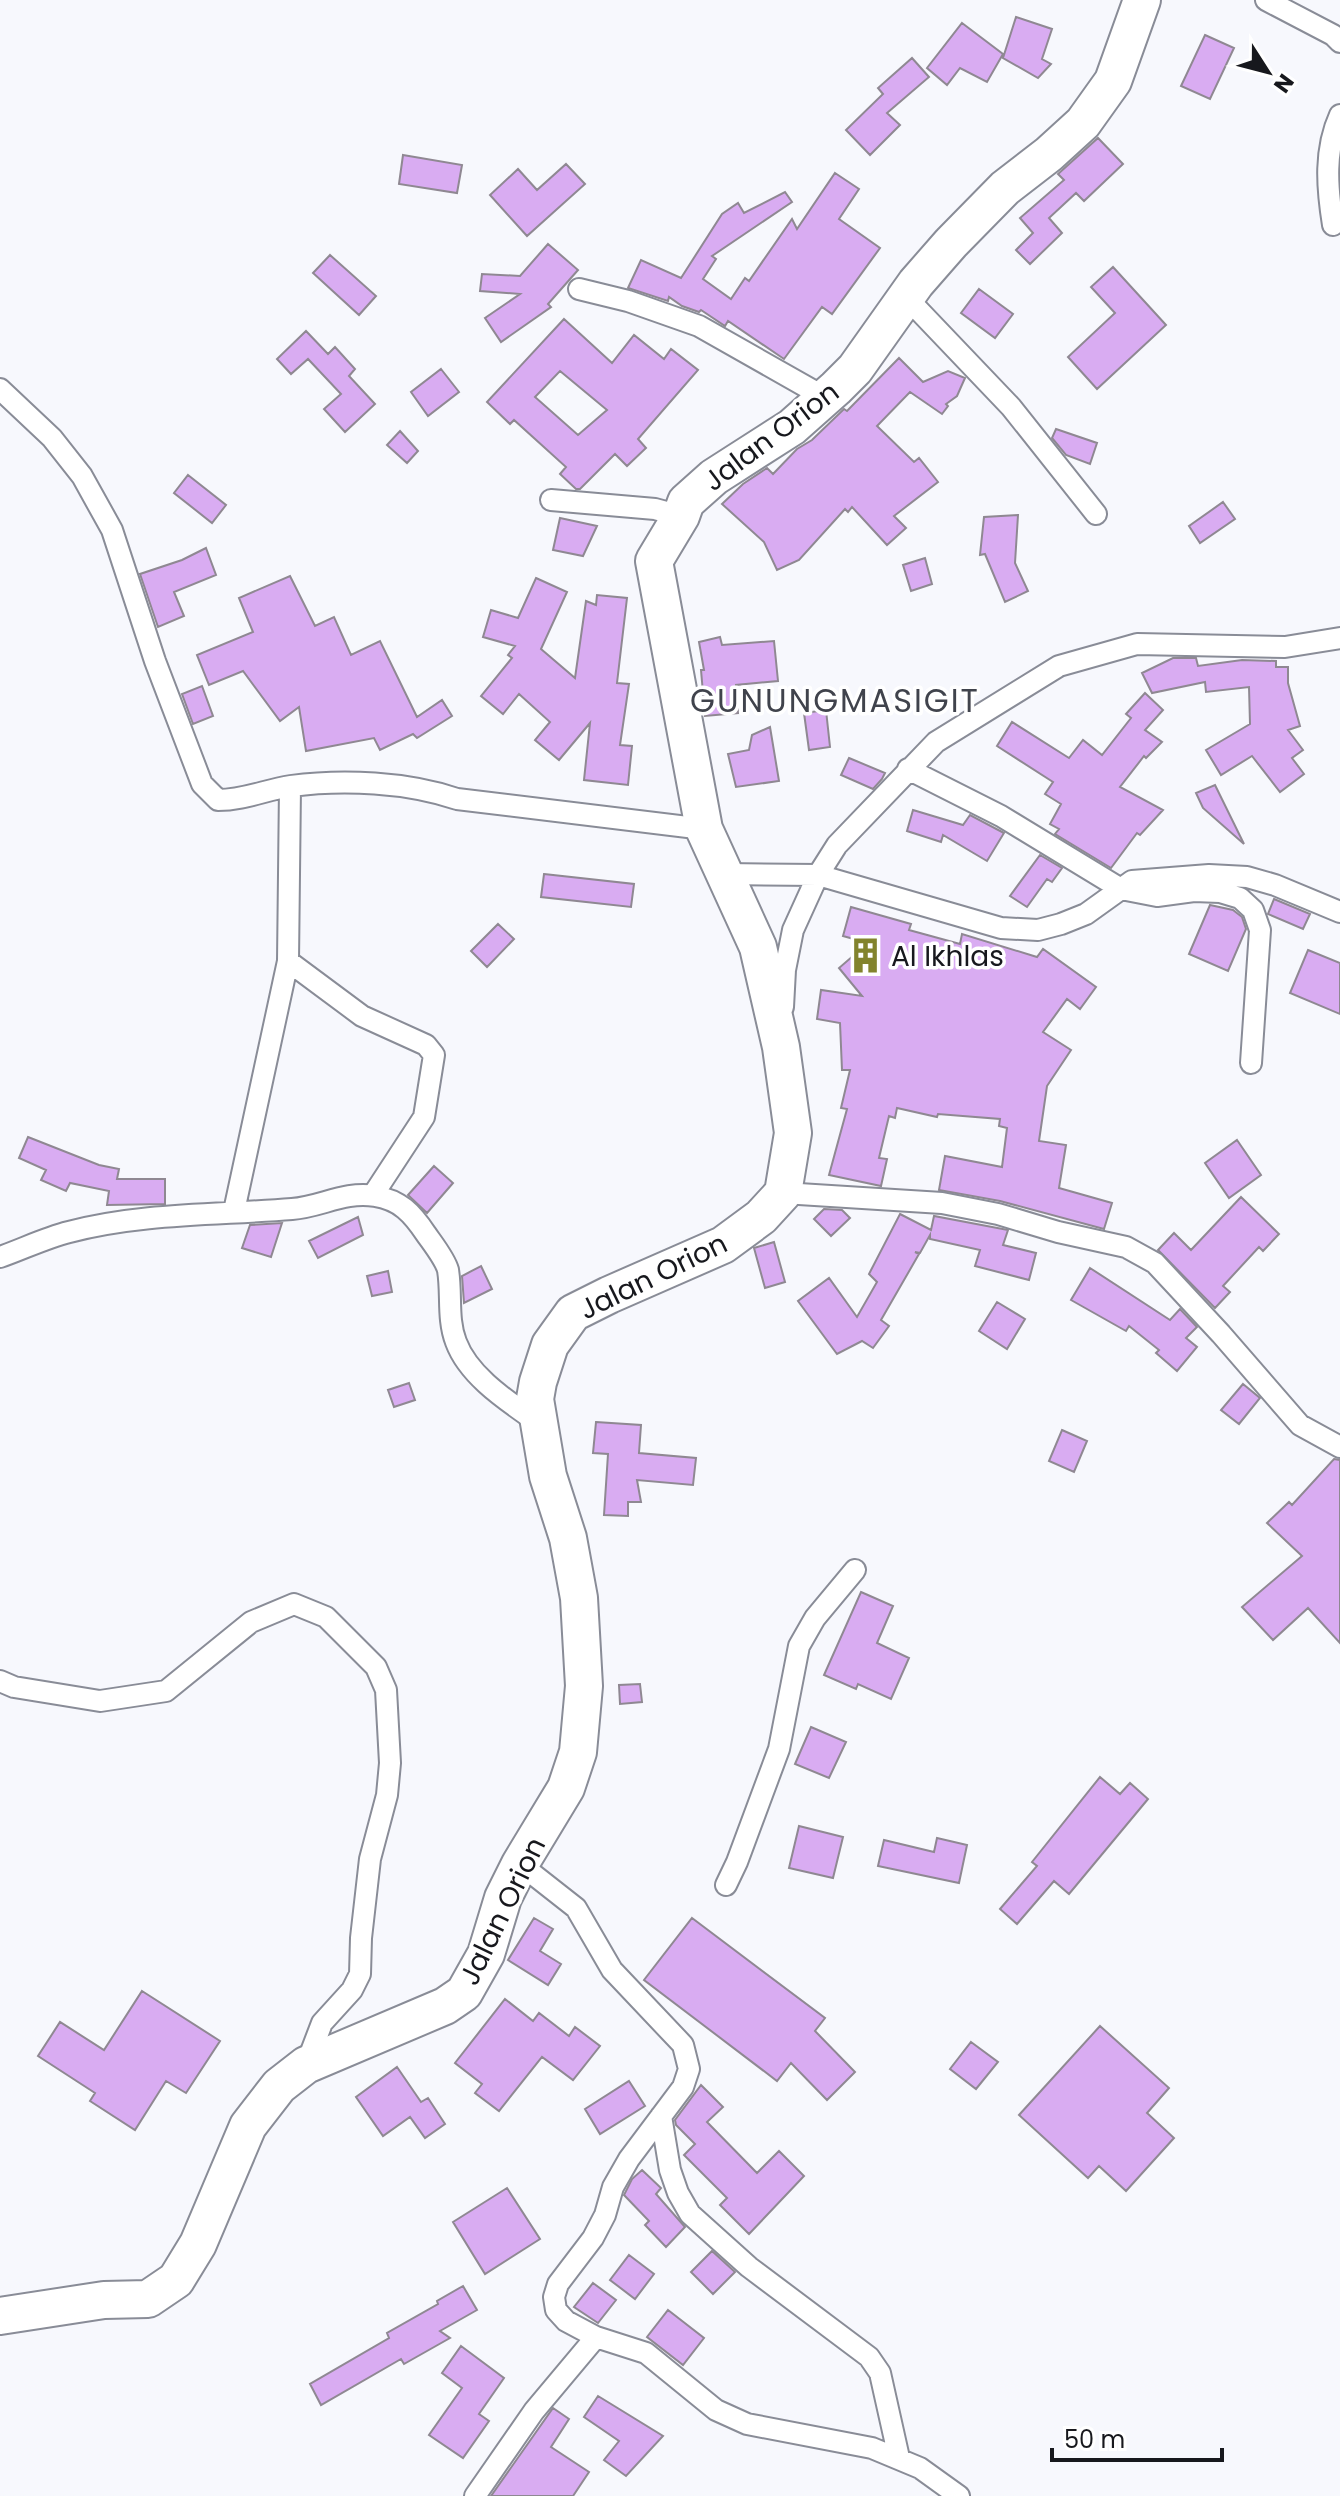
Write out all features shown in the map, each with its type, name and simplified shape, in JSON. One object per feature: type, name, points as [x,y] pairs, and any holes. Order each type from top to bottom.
[{"type":"highway","name":"Jalan Orion","points":[[0,2316],[104,2300],[148,2299],[176,2280],[198,2244],[248,2126],[279,2086],[306,2065],[445,2006],[464,1993],[486,1954],[503,1898],[566,1788],[578,1752],[584,1686],[579,1598],[568,1538],[548,1476],[535,1399],[550,1345],[573,1313],[723,1245],[761,1217],[783,1193],[793,1133],[781,1047],[758,947],[704,829],[654,561],[686,502],[714,477],[792,427],[826,398],[855,369],[916,283],[951,243],[1005,188],[1083,123],[1113,81],[1142,0]]},
{"type":"street","points":[[1266,0],[1333,35],[1340,42]]},
{"type":"street","points":[[1333,225],[1328,189],[1329,154],[1340,115]]},
{"type":"street","points":[[579,289],[628,301],[699,326],[826,398]]},
{"type":"street","points":[[907,298],[1011,407],[1096,514]]},
{"type":"street","points":[[0,389],[59,447],[82,476],[112,530],[155,661],[202,784],[218,800],[239,800],[290,787],[354,784],[399,786],[428,789],[457,799],[704,829]]},
{"type":"street","points":[[551,500],[655,509],[681,516]]},
{"type":"street","points":[[781,1047],[785,970],[793,930],[818,875],[837,845],[936,742],[1059,666],[1137,644],[1285,647],[1340,638]]},
{"type":"street","points":[[908,769],[1001,816],[1121,889],[1157,896],[1194,891],[1220,892],[1240,898],[1253,910],[1260,930],[1251,1063]]},
{"type":"street","points":[[234,1211],[288,961],[290,787]]},
{"type":"street","points":[[725,874],[818,875],[1001,928],[1038,930],[1086,914],[1132,881],[1209,875],[1247,877],[1340,912]]},
{"type":"street","points":[[288,961],[362,1016],[426,1045],[434,1055],[424,1117],[373,1195]]},
{"type":"street","points":[[783,1193],[942,1203],[1126,1247],[1155,1263],[1300,1425],[1340,1447]]},
{"type":"street","points":[[0,1257],[68,1232],[128,1221],[234,1211],[296,1209],[342,1195],[373,1195],[399,1202],[425,1232],[447,1268],[448,1302],[456,1342],[469,1365],[507,1400],[537,1422]]},
{"type":"street","points":[[726,1885],[779,1749],[799,1646],[815,1618],[855,1570]]},
{"type":"street","points":[[0,1681],[14,1687],[100,1701],[166,1691],[251,1622],[294,1604],[326,1617],[376,1667],[386,1690],[390,1763],[387,1795],[370,1859],[360,1974],[352,1990],[322,2023],[306,2065]]},
{"type":"street","points":[[520,1864],[576,1908],[612,1970],[683,2045],[689,2069],[683,2087],[629,2159],[613,2187],[605,2215],[593,2238],[564,2274],[554,2297],[556,2310],[566,2321],[596,2337],[646,2353],[716,2410],[747,2424],[872,2448],[920,2468],[959,2496]]},
{"type":"street","points":[[661,2116],[670,2170],[690,2214],[749,2267],[869,2357],[880,2373],[899,2458]]},
{"type":"street","points":[[475,2496],[534,2411],[596,2337]]},
{"type":"building","points":[[1016,17],[1052,29],[1042,59],[1051,64],[1038,78],[1003,58]]},
{"type":"building","points":[[962,23],[1003,54],[987,82],[960,68],[947,85],[927,68]]},
{"type":"building","points":[[1205,35],[1234,48],[1210,99],[1181,86]]},
{"type":"building","points":[[912,58],[929,77],[887,113],[900,125],[870,155],[846,130],[883,94],[878,88]]},
{"type":"building","points":[[1098,138],[1123,164],[1084,201],[1076,193],[1049,218],[1062,233],[1030,264],[1016,250],[1033,233],[1020,218],[1064,180],[1058,174]]},
{"type":"building","points":[[403,155],[462,165],[457,193],[399,184]]},
{"type":"building","points":[[566,164],[585,184],[527,236],[490,195],[518,169],[537,190]]},
{"type":"building","points":[[835,173],[859,189],[839,219],[880,248],[832,314],[822,307],[784,359],[728,321],[725,326],[701,310],[682,306],[669,297],[668,301],[628,288],[641,260],[681,278],[722,214],[738,203],[744,213],[785,192],[792,202],[712,256],[716,259],[703,279],[731,299],[745,278],[749,281],[792,219],[797,229]]},
{"type":"building","points":[[548,244],[578,270],[548,304],[551,307],[501,342],[485,318],[520,294],[480,291],[482,274],[520,276]]},
{"type":"building","points":[[330,255],[376,296],[359,315],[313,273]]},
{"type":"building","points":[[1113,267],[1166,325],[1097,389],[1068,357],[1115,313],[1091,287]]},
{"type":"building","points":[[979,289],[1013,314],[995,338],[961,313]]},
{"type":"building","points":[[564,319],[612,363],[634,335],[664,359],[671,349],[698,370],[638,439],[646,448],[627,466],[615,454],[580,489],[560,474],[566,467],[514,420],[510,424],[487,402]],"holes":[[[560,371],[607,410],[578,435],[535,397]]]},
{"type":"building","points":[[306,331],[328,354],[335,347],[355,369],[349,376],[375,404],[345,432],[324,409],[341,394],[308,359],[291,374],[277,359]]},
{"type":"building","points":[[899,358],[923,382],[948,371],[965,378],[957,396],[946,404],[948,406],[942,414],[910,392],[877,426],[914,462],[919,458],[938,482],[894,516],[906,528],[887,545],[852,507],[848,512],[845,509],[799,560],[777,570],[764,542],[722,504],[743,484],[767,468],[773,474],[797,449],[812,440],[844,409],[847,411]]},
{"type":"building","points":[[441,369],[459,392],[428,416],[411,392]]},
{"type":"building","points":[[1056,429],[1097,443],[1090,464],[1066,455],[1052,438]]},
{"type":"building","points":[[400,431],[418,451],[407,463],[387,445]]},
{"type":"building","points":[[188,475],[226,505],[212,523],[174,493]]},
{"type":"building","points":[[1223,502],[1235,519],[1200,543],[1189,526]]},
{"type":"building","points":[[1018,515],[1015,563],[1028,591],[1005,602],[985,554],[980,555],[984,517]]},
{"type":"building","points":[[560,518],[597,526],[583,556],[553,550]]},
{"type":"building","points":[[206,548],[216,575],[174,592],[184,616],[158,627],[140,574]]},
{"type":"building","points":[[925,558],[932,584],[911,591],[903,565]]},
{"type":"building","points":[[290,576],[315,626],[334,617],[351,655],[380,641],[417,717],[442,700],[452,716],[417,738],[413,734],[380,750],[374,738],[306,751],[299,707],[280,721],[243,671],[209,685],[197,655],[253,632],[239,598]]},
{"type":"building","points":[[536,578],[567,592],[541,649],[575,678],[586,601],[596,605],[597,595],[627,598],[617,683],[629,684],[620,745],[632,746],[628,785],[584,780],[590,723],[559,760],[535,740],[550,722],[519,694],[503,714],[481,696],[512,658],[508,655],[515,646],[483,637],[491,610],[518,618]]},
{"type":"building","points":[[720,637],[722,645],[774,641],[778,681],[736,685],[738,713],[705,716],[701,670],[704,670],[699,642]]},
{"type":"building","points":[[1173,658],[1196,658],[1198,666],[1242,660],[1276,661],[1276,667],[1288,667],[1288,683],[1300,726],[1288,730],[1303,750],[1292,758],[1304,774],[1280,792],[1252,756],[1221,775],[1206,750],[1250,724],[1249,687],[1206,692],[1205,682],[1152,693],[1142,673]]},
{"type":"building","points":[[202,686],[213,716],[193,724],[182,694]]},
{"type":"building","points":[[1145,693],[1163,710],[1145,730],[1162,742],[1146,758],[1144,756],[1120,787],[1163,810],[1140,835],[1137,833],[1111,868],[1055,834],[1059,829],[1050,824],[1061,804],[1045,794],[1053,782],[997,746],[1012,722],[1069,758],[1083,740],[1102,755],[1131,718],[1126,714]]},
{"type":"building","points":[[826,710],[830,747],[809,750],[804,713]]},
{"type":"building","points":[[770,727],[779,781],[736,787],[728,754],[749,750],[752,735]]},
{"type":"building","points":[[849,758],[885,773],[873,789],[841,775]]},
{"type":"building","points":[[1215,785],[1244,844],[1203,808],[1196,793]]},
{"type":"building","points":[[913,810],[963,825],[970,815],[1004,833],[987,861],[943,835],[941,842],[907,831]]},
{"type":"building","points":[[1040,855],[1062,868],[1052,882],[1047,879],[1027,907],[1010,896]]},
{"type":"building","points":[[544,874],[634,884],[631,907],[541,897]]},
{"type":"building","points":[[1274,899],[1310,914],[1303,929],[1268,914]]},
{"type":"building","points":[[1210,905],[1233,910],[1242,917],[1246,929],[1228,971],[1189,954]]},
{"type":"building","points":[[851,907],[911,924],[909,930],[960,944],[962,934],[1037,957],[1043,949],[1096,987],[1080,1009],[1067,999],[1043,1032],[1071,1050],[1047,1086],[1039,1141],[1066,1145],[1059,1188],[1112,1203],[1104,1229],[1000,1201],[939,1190],[945,1156],[1002,1167],[1007,1128],[999,1126],[1000,1119],[938,1114],[937,1117],[897,1108],[895,1118],[889,1116],[879,1158],[887,1159],[881,1186],[829,1175],[847,1109],[841,1108],[850,1070],[842,1070],[840,1023],[817,1019],[821,990],[862,996],[839,968],[868,943],[843,936]]},
{"type":"building","points":[[498,924],[514,939],[487,967],[471,951]]},
{"type":"building","points":[[1308,950],[1340,963],[1340,1014],[1290,993]]},
{"type":"building","points":[[28,1137],[99,1165],[119,1169],[117,1179],[165,1179],[165,1204],[107,1205],[109,1191],[70,1183],[66,1191],[41,1180],[46,1170],[19,1158]]},
{"type":"building","points":[[1237,1140],[1261,1175],[1229,1198],[1205,1163]]},
{"type":"building","points":[[434,1166],[453,1183],[427,1213],[408,1195]]},
{"type":"building","points":[[1241,1197],[1279,1234],[1263,1251],[1259,1247],[1223,1286],[1230,1292],[1215,1308],[1158,1250],[1174,1233],[1191,1250]]},
{"type":"building","points":[[824,1209],[842,1210],[850,1218],[831,1236],[814,1219]]},
{"type":"building","points":[[900,1214],[931,1230],[934,1216],[1008,1230],[1003,1245],[1036,1253],[1029,1280],[975,1266],[980,1250],[930,1239],[930,1235],[920,1253],[915,1252],[919,1254],[881,1320],[889,1326],[873,1348],[862,1341],[837,1354],[798,1301],[829,1278],[857,1317],[877,1282],[869,1274]]},
{"type":"building","points":[[358,1217],[363,1235],[318,1258],[309,1241]]},
{"type":"building","points":[[282,1223],[271,1257],[242,1248],[250,1225]]},
{"type":"building","points":[[774,1242],[785,1282],[765,1288],[754,1248]]},
{"type":"building","points":[[481,1266],[492,1289],[464,1303],[462,1276]]},
{"type":"building","points":[[1090,1268],[1170,1320],[1180,1309],[1197,1327],[1186,1338],[1197,1347],[1177,1371],[1156,1353],[1159,1350],[1129,1326],[1126,1331],[1071,1300]]},
{"type":"building","points":[[388,1271],[392,1292],[372,1296],[367,1276]]},
{"type":"building","points":[[997,1302],[1025,1319],[1007,1349],[979,1331]]},
{"type":"building","points":[[409,1383],[415,1400],[394,1407],[388,1390]]},
{"type":"building","points":[[1243,1384],[1260,1398],[1239,1424],[1221,1410]]},
{"type":"building","points":[[596,1422],[641,1425],[639,1453],[696,1458],[693,1485],[637,1480],[641,1502],[628,1502],[628,1516],[604,1515],[608,1454],[593,1453]]},
{"type":"building","points":[[1062,1430],[1087,1441],[1074,1472],[1049,1461]]},
{"type":"building","points":[[1334,1459],[1340,1460],[1340,1643],[1308,1608],[1273,1640],[1242,1607],[1302,1556],[1267,1523],[1289,1502],[1292,1505]]},
{"type":"building","points":[[861,1592],[893,1606],[877,1643],[909,1658],[891,1699],[858,1684],[856,1689],[824,1675]]},
{"type":"building","points":[[640,1684],[642,1702],[620,1704],[619,1685]]},
{"type":"building","points":[[811,1727],[846,1742],[829,1778],[795,1764]]},
{"type":"building","points":[[1100,1777],[1120,1794],[1130,1783],[1148,1799],[1069,1894],[1054,1881],[1017,1924],[1000,1909],[1037,1866],[1032,1862]]},
{"type":"building","points":[[799,1826],[843,1837],[833,1878],[789,1868]]},
{"type":"building","points":[[937,1838],[967,1845],[959,1883],[878,1866],[884,1840],[934,1852]]},
{"type":"building","points":[[534,1918],[553,1929],[540,1951],[561,1964],[548,1985],[508,1960]]},
{"type":"building","points":[[692,1918],[825,2018],[815,2031],[855,2072],[827,2100],[791,2063],[777,2081],[644,1980]]},
{"type":"building","points":[[142,1991],[220,2041],[186,2093],[166,2081],[135,2130],[90,2101],[95,2093],[38,2056],[60,2022],[104,2050]]},
{"type":"building","points":[[505,1999],[533,2021],[539,2013],[569,2036],[575,2027],[600,2046],[573,2080],[542,2057],[499,2111],[475,2093],[482,2084],[455,2063]]},
{"type":"building","points":[[1100,2026],[1169,2088],[1147,2113],[1174,2138],[1126,2191],[1099,2166],[1088,2178],[1019,2115]]},
{"type":"building","points":[[971,2042],[998,2062],[976,2089],[950,2069]]},
{"type":"building","points":[[397,2067],[421,2102],[428,2098],[445,2124],[425,2138],[410,2117],[383,2136],[356,2097]]},
{"type":"building","points":[[629,2081],[645,2106],[600,2134],[585,2109]]},
{"type":"building","points":[[701,2085],[723,2107],[707,2122],[757,2173],[779,2151],[804,2176],[749,2234],[720,2205],[727,2198],[684,2155],[695,2144],[676,2125],[675,2120]]},
{"type":"building","points":[[642,2170],[661,2188],[656,2194],[685,2227],[666,2247],[645,2225],[649,2221],[624,2195],[632,2179]]},
{"type":"building","points":[[507,2188],[540,2239],[485,2274],[453,2222]]},
{"type":"building","points":[[712,2251],[735,2272],[713,2294],[691,2272]]},
{"type":"building","points":[[629,2255],[654,2274],[635,2299],[610,2280]]},
{"type":"building","points":[[593,2283],[616,2300],[598,2323],[574,2307]]},
{"type":"building","points":[[463,2286],[477,2310],[440,2331],[450,2338],[404,2364],[401,2359],[321,2405],[310,2384],[389,2338],[387,2333]]},
{"type":"building","points":[[668,2310],[704,2338],[683,2365],[647,2337]]},
{"type":"building","points":[[461,2346],[504,2378],[479,2414],[489,2421],[463,2458],[429,2435],[462,2388],[442,2373]]},
{"type":"building","points":[[598,2396],[663,2436],[626,2476],[604,2460],[619,2441],[584,2417]]},
{"type":"building","points":[[553,2408],[569,2419],[551,2447],[589,2472],[573,2496],[491,2496]]},
{"type":"place","name":"Al Ikhlas","points":[[865,956]]},
{"type":"district","name":"GUNUNGMASIGIT","points":[[835,701]]}]
